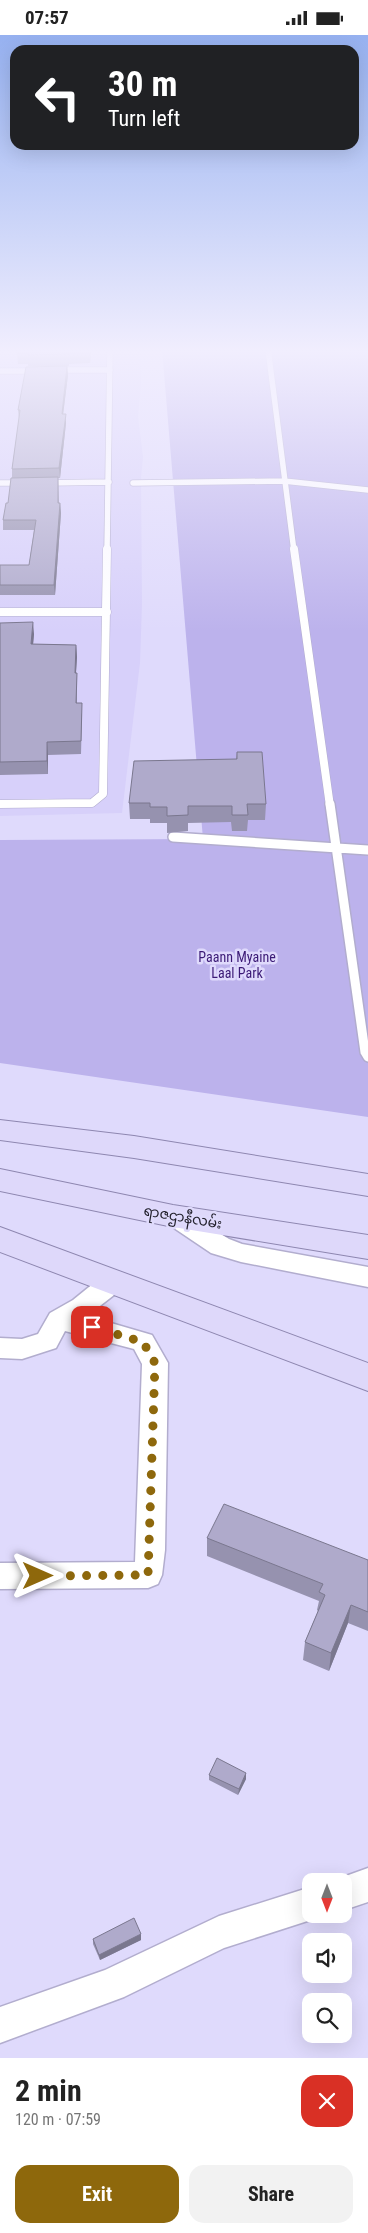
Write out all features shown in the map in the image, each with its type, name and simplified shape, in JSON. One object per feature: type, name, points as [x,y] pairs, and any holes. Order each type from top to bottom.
[{"type":"main road","points":[[0,1129],[134,1147],[368,1185]]},
{"type":"main road","name":"ရာဇဌာနီလမ်း","points":[[0,1179],[173,1216],[368,1247]]},
{"type":"main road","points":[[0,1239],[368,1377]]},
{"type":"street","points":[[173,1216],[220,1246],[241,1253],[368,1277]]},
{"type":"street","points":[[0,1348],[22,1349],[47,1341],[59,1320],[82,1307],[114,1281]]},
{"type":"street","points":[[0,1576],[148,1575],[155,1363],[143,1342],[108,1331],[59,1320]]},
{"type":"street","points":[[352,1890],[368,1885]]},
{"type":"street","points":[[0,2025],[112,1985],[220,1933],[302,1907]]},
{"type":"lane","points":[[0,805],[92,803],[103,794],[109,443]]},
{"type":"lane","points":[[279,443],[356,989],[365,1051],[368,1057]]},
{"type":"lane","points":[[133,483],[284,481],[368,490]]},
{"type":"lane","points":[[0,483],[30,483]]},
{"type":"lane","points":[[40,483],[109,483]]},
{"type":"lane","points":[[0,612],[107,612]]},
{"type":"lane","points":[[173,837],[368,850]]},
{"type":"lane","points":[[356,989],[368,990]]},
{"type":"shaded area","points":[[0,443],[141,443],[143,457],[141,478],[142,604],[140,663],[122,813],[0,816]]},
{"type":"green space","name":"Paann Myaine Laal Park","points":[[170,443],[368,443],[368,1117],[0,1063],[0,840],[203,839]]},
{"type":"building","points":[[15,443],[62,443],[59,468],[12,469]]},
{"type":"building","points":[[58,477],[58,503],[60,503],[54,585],[0,585],[0,565],[29,565],[36,520],[3,520],[6,503],[8,503],[11,478]]},
{"type":"building","points":[[33,622],[31,644],[76,645],[76,703],[82,703],[81,741],[47,742],[47,761],[0,762],[0,623]]},
{"type":"building","points":[[237,752],[262,752],[266,804],[247,804],[248,815],[232,815],[232,806],[188,806],[188,815],[167,816],[167,807],[150,807],[150,803],[129,803],[134,761],[237,759]]},
{"type":"building","points":[[224,1504],[368,1560],[368,1612],[351,1605],[331,1653],[305,1642],[325,1595],[319,1592],[323,1584],[207,1538]]},
{"type":"building","points":[[217,1758],[246,1773],[239,1789],[209,1775]]},
{"type":"building","points":[[134,1918],[141,1934],[99,1955],[93,1939]]},
{"type":"route","points":[[38,1576],[148,1575],[151,1550],[152,1410],[155,1363],[143,1342],[92,1327]]}]
